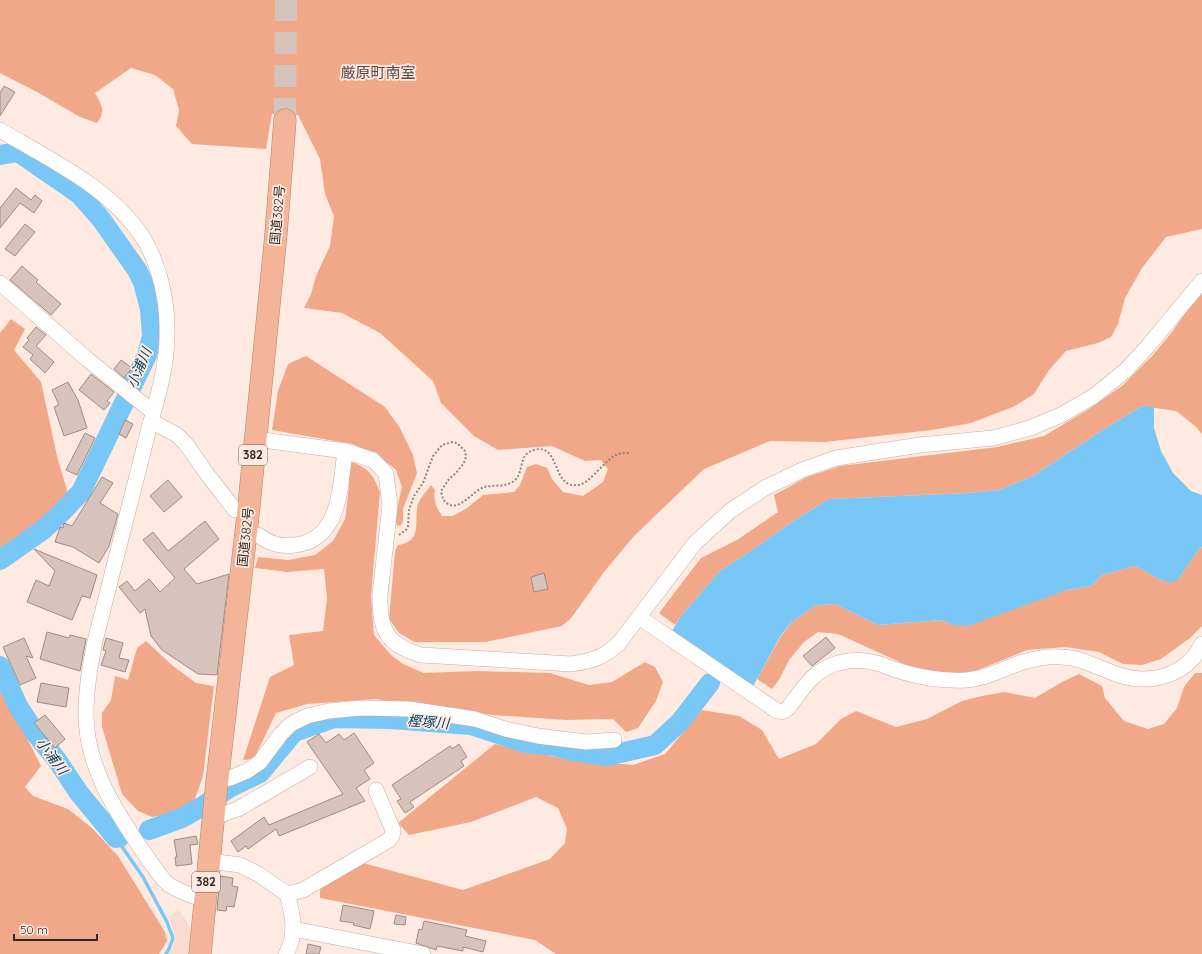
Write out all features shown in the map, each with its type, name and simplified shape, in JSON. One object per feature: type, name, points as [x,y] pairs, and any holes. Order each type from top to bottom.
[{"type":"highway","name":"国道382号","points":[[200,954],[204,900],[248,515],[276,234],[285,120]]},
{"type":"street","points":[[0,130],[73,173],[103,194],[125,216],[142,237],[161,282],[167,318],[166,356],[95,641],[87,692],[87,730],[93,759],[99,777],[123,821],[154,867],[169,884],[204,900]]},
{"type":"street","points":[[255,439],[345,451],[373,460],[386,474],[390,505],[380,595],[380,610],[382,625],[388,636],[406,651],[421,655],[571,664],[595,660],[608,653],[619,643],[695,543],[730,511],[765,488],[802,470],[836,458],[920,445],[993,438],[1030,428],[1061,415],[1094,396],[1126,370],[1202,281]]},
{"type":"street","points":[[0,283],[87,359],[129,393],[152,417],[177,435],[186,444],[235,510]]},
{"type":"street","points":[[258,535],[275,545],[288,546],[300,545],[313,541],[321,534],[334,517],[345,451]]},
{"type":"street","points":[[639,616],[777,711],[781,712],[785,711],[813,677],[825,668],[836,663],[852,660],[862,660],[879,664],[902,672],[928,678],[965,680],[986,676],[1033,659],[1062,657],[1079,660],[1122,676],[1136,679],[1154,679],[1181,668],[1194,657],[1202,644]]},
{"type":"street","points":[[310,767],[238,809],[215,800],[241,773],[260,762],[281,734],[291,724],[307,716],[329,712],[361,708],[409,709],[475,719],[505,729],[538,736],[586,742],[614,740]]},
{"type":"street","points":[[287,894],[298,892],[315,884],[389,840],[392,836],[393,830],[376,790]]},
{"type":"street","points":[[209,861],[240,865],[258,874],[287,894],[291,908],[293,929],[292,938],[286,954]]},
{"type":"street","points":[[293,929],[423,954]]},
{"type":"path","points":[[386,538],[400,534],[406,530],[408,526],[409,510],[414,496],[423,483],[437,449],[447,443],[457,443],[465,451],[466,457],[464,463],[449,479],[441,491],[444,501],[456,506],[461,504],[479,490],[514,481],[520,474],[523,459],[532,451],[541,450],[549,454],[554,461],[559,476],[569,485],[573,486],[584,484],[617,454],[631,453]]},
{"type":"shaded area","points":[[0,0],[1202,0],[1202,229],[1166,237],[1142,268],[1125,298],[1118,324],[1111,337],[1098,343],[1066,351],[1049,370],[1034,394],[1013,407],[971,423],[932,430],[825,442],[770,441],[704,469],[634,536],[604,572],[572,617],[562,626],[486,642],[414,642],[399,633],[389,619],[395,551],[398,545],[406,543],[414,535],[416,529],[418,504],[431,485],[435,490],[434,497],[438,510],[442,516],[453,516],[467,508],[483,495],[514,492],[520,485],[527,467],[536,464],[547,468],[552,479],[563,492],[583,496],[603,482],[608,469],[601,460],[585,461],[552,446],[498,450],[474,436],[441,403],[433,381],[380,333],[342,313],[304,308],[311,294],[316,276],[330,246],[334,216],[325,194],[320,159],[298,115],[272,114],[266,149],[192,144],[176,126],[179,110],[173,89],[155,75],[131,68],[95,93],[102,108],[100,119],[97,123],[80,117],[0,73]]},
{"type":"shaded area","points":[[1202,294],[1202,434],[1195,426],[1176,411],[1142,406],[1033,476],[999,490],[968,493],[829,499],[795,520],[720,571],[675,625],[659,613],[701,558],[737,540],[778,512],[774,495],[807,477],[840,466],[997,447],[1044,436],[1092,407],[1123,385],[1153,355],[1172,332],[1191,305]]},
{"type":"shaded area","points":[[11,319],[25,329],[14,350],[41,382],[57,456],[68,494],[45,518],[0,548],[0,333]]},
{"type":"shaded area","points":[[306,356],[385,407],[400,428],[413,455],[417,473],[403,509],[403,521],[401,525],[397,526],[395,517],[402,487],[396,470],[378,455],[352,444],[272,430],[278,391],[288,364]]},
{"type":"shaded area","points":[[353,462],[367,470],[376,482],[380,492],[371,596],[374,635],[391,655],[403,664],[424,673],[476,671],[550,673],[589,685],[612,682],[645,662],[655,667],[663,682],[656,701],[638,728],[626,732],[613,719],[566,720],[492,715],[376,699],[307,704],[276,713],[254,759],[243,760],[270,677],[294,665],[289,635],[323,631],[327,598],[324,569],[287,572],[255,568],[258,557],[288,560],[315,555],[333,541],[345,519],[349,487],[349,467]]},
{"type":"shaded area","points":[[1202,547],[1202,626],[1190,638],[1161,659],[1142,665],[1123,664],[1099,652],[1066,647],[1027,650],[978,670],[951,675],[922,670],[904,664],[838,634],[818,632],[804,642],[789,660],[779,680],[772,689],[757,679],[781,636],[792,622],[816,605],[835,604],[878,625],[941,620],[953,625],[1067,590],[1091,586],[1102,575],[1135,566],[1161,580],[1179,578],[1199,549]]},
{"type":"shaded area","points":[[146,641],[173,666],[196,683],[214,686],[203,776],[195,799],[179,812],[152,817],[138,811],[122,794],[102,727],[102,713],[111,700],[115,676],[128,680],[137,648]]},
{"type":"shaded area","points":[[1195,673],[1202,673],[1202,954],[556,954],[535,940],[320,898],[320,889],[363,863],[463,890],[550,859],[565,843],[567,829],[558,808],[536,797],[471,822],[409,835],[398,823],[495,744],[566,759],[633,765],[665,754],[702,710],[739,716],[762,730],[779,759],[816,744],[841,719],[856,711],[896,727],[927,719],[962,701],[982,696],[1004,692],[1035,698],[1079,674],[1102,686],[1105,698],[1124,721],[1148,729],[1164,724],[1177,708],[1184,687]]},
{"type":"shaded area","points":[[0,685],[41,766],[25,787],[33,796],[68,809],[92,828],[118,856],[165,932],[167,941],[159,954],[0,954]]},
{"type":"shaded area","points":[[179,910],[197,938],[196,954],[169,954],[176,938],[169,917]]},
{"type":"water","points":[[1142,406],[1154,407],[1154,428],[1161,451],[1173,473],[1191,491],[1202,495],[1202,547],[1199,549],[1179,578],[1173,583],[1161,580],[1135,566],[1102,575],[1091,586],[1067,590],[968,626],[953,625],[941,620],[878,625],[835,604],[816,605],[792,622],[781,635],[752,688],[672,631],[681,616],[720,571],[795,520],[829,499],[968,493],[999,490],[1033,476]]},
{"type":"building","points":[[4,86],[15,92],[0,116],[0,93]]},
{"type":"building","points":[[16,188],[31,200],[35,195],[42,201],[34,213],[20,203],[0,228],[0,208]]},
{"type":"building","points":[[25,224],[35,232],[15,256],[5,249]]},
{"type":"building","points":[[22,266],[38,280],[36,282],[61,304],[51,315],[10,280]]},
{"type":"building","points":[[36,327],[46,335],[36,346],[54,362],[45,373],[30,359],[33,355],[23,347],[29,340],[27,338]]},
{"type":"building","points":[[121,360],[132,368],[124,378],[114,369]]},
{"type":"building","points":[[91,374],[114,392],[107,401],[110,403],[104,410],[79,390]]},
{"type":"building","points":[[68,382],[78,400],[87,428],[64,436],[54,407],[59,405],[52,390]]},
{"type":"building","points":[[125,420],[133,424],[126,438],[119,434]]},
{"type":"building","points":[[85,433],[95,438],[77,475],[66,470]]},
{"type":"building","points":[[102,477],[113,483],[100,503],[118,514],[109,546],[99,563],[73,547],[55,542],[60,527],[63,528],[64,523],[72,526]]},
{"type":"building","points":[[168,480],[182,497],[164,512],[150,496]]},
{"type":"building","points":[[205,521],[219,539],[184,569],[197,584],[229,574],[217,675],[198,674],[162,650],[151,636],[145,609],[140,613],[119,587],[127,581],[135,591],[149,579],[160,592],[175,578],[143,540],[153,532],[168,551]]},
{"type":"building","points":[[34,549],[97,575],[90,598],[82,596],[72,620],[27,602],[36,580],[49,586],[55,571]]},
{"type":"building","points":[[544,573],[548,589],[534,592],[531,577]]},
{"type":"building","points":[[47,632],[69,638],[70,635],[86,639],[80,671],[40,659]]},
{"type":"building","points":[[826,637],[835,648],[812,666],[803,656]]},
{"type":"building","points":[[24,638],[33,658],[26,656],[36,678],[20,685],[3,647]]},
{"type":"building","points":[[106,638],[123,643],[119,658],[129,660],[125,672],[101,665],[106,651],[103,650]]},
{"type":"building","points":[[41,683],[69,688],[66,707],[37,702]]},
{"type":"building","points":[[45,715],[65,739],[55,748],[34,723]]},
{"type":"building","points":[[354,733],[374,763],[364,770],[370,779],[356,788],[365,801],[279,836],[276,829],[248,849],[246,846],[238,852],[231,841],[264,817],[269,825],[343,794],[307,742],[319,734],[326,743],[339,734],[344,740]]},
{"type":"building","points":[[459,744],[467,757],[461,761],[464,766],[410,802],[414,807],[405,813],[397,801],[401,799],[392,785],[450,746],[452,749]]},
{"type":"building","points":[[196,836],[198,844],[190,845],[192,864],[176,866],[175,857],[177,857],[174,840]]},
{"type":"building","points":[[220,876],[233,878],[232,886],[238,887],[234,907],[227,906],[226,911],[217,910]]},
{"type":"building","points":[[343,905],[374,911],[370,929],[353,925],[354,923],[340,921]]},
{"type":"building","points":[[396,915],[406,917],[405,925],[394,924]]},
{"type":"building","points":[[424,921],[467,930],[465,936],[486,941],[483,952],[463,947],[463,951],[437,946],[436,950],[416,943],[419,929],[422,930]]},
{"type":"building","points":[[308,944],[321,947],[319,954],[306,954]]},
{"type":"waterway","name":"小浦川","points":[[0,155],[18,152],[79,194],[101,219],[137,270],[143,282],[150,309],[152,336],[147,355],[81,492],[43,530],[0,560]]},
{"type":"waterway","name":"小浦川","points":[[0,666],[18,706],[36,734],[57,760],[79,793],[116,838],[120,837]]},
{"type":"waterway","name":"樫塚川","points":[[149,830],[182,818],[229,788],[260,773],[294,732],[334,718],[390,719],[471,725],[526,743],[555,746],[573,751],[607,756],[655,745],[680,722],[710,683]]},
{"type":"waterway","points":[[116,838],[143,877],[167,922],[173,938],[166,954]]},
{"type":"tunnel","points":[[285,120],[286,0]]},
{"type":"district","name":"厳原町南室","points":[[378,73]]}]
